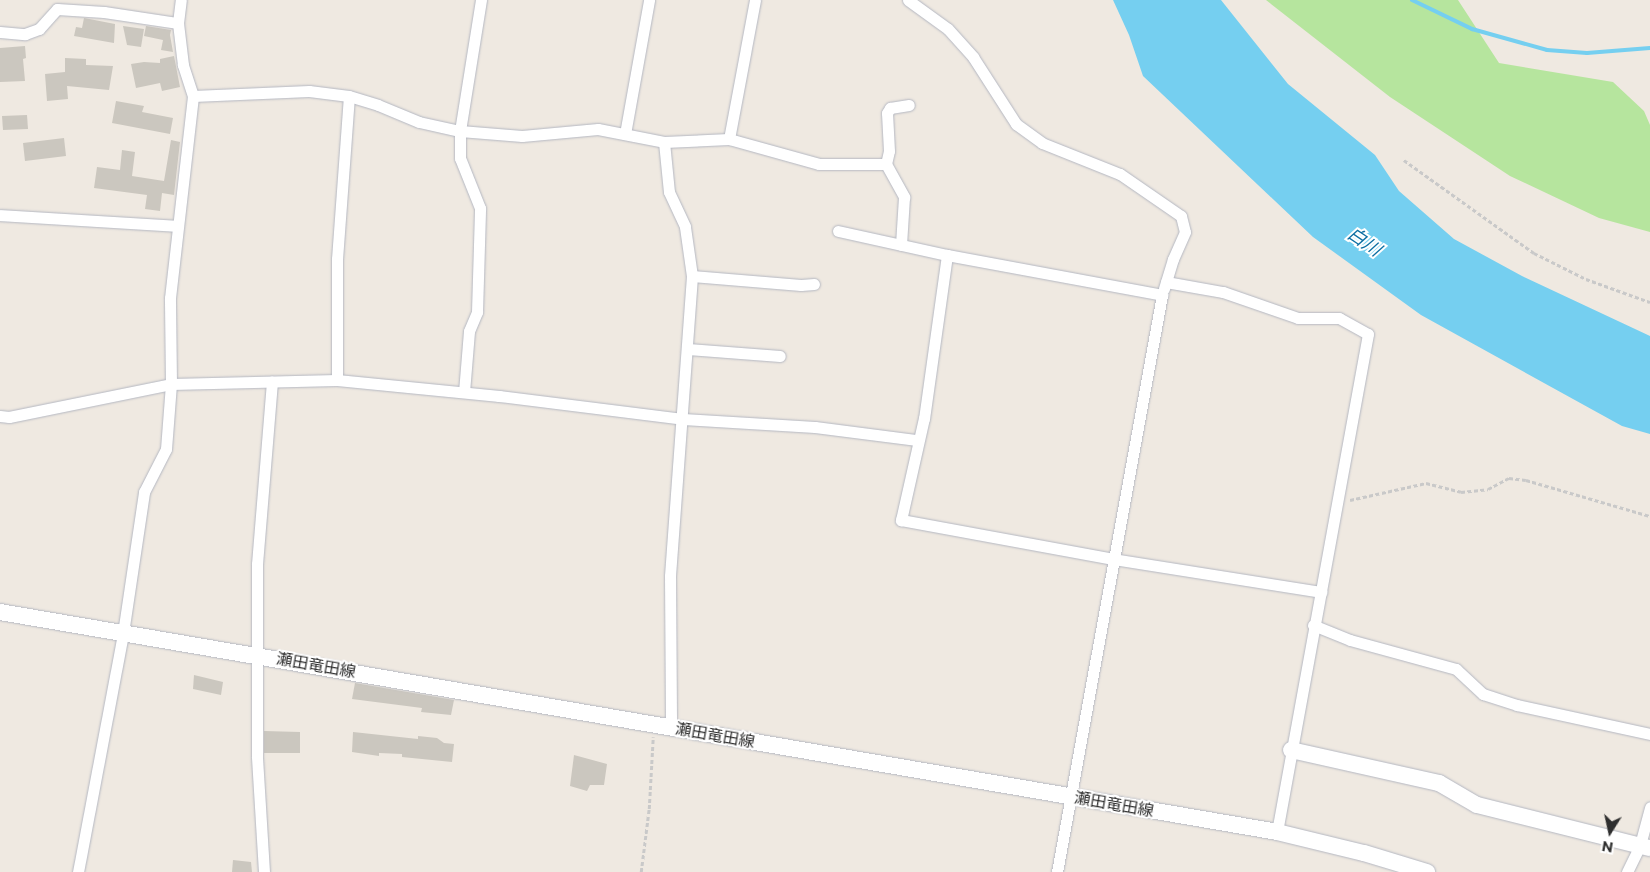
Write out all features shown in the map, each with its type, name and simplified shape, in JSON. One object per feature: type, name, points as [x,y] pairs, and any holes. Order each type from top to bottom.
[{"type":"main road","name":"瀬田竜田線","points":[[0,612],[1277,832],[1364,853],[1427,872]]},
{"type":"main road","points":[[1291,750],[1438,783],[1477,805],[1645,846]]},
{"type":"street","points":[[78,872],[123,633],[144,492],[166,449],[171,384],[170,298],[192,96],[183,65],[178,23],[181,0]]},
{"type":"street","points":[[464,392],[469,331],[477,312],[480,208],[460,158],[460,131],[481,0]]},
{"type":"street","points":[[625,134],[648,0]]},
{"type":"street","points":[[729,139],[755,0]]},
{"type":"street","points":[[908,0],[948,29],[973,57],[1016,124],[1042,143],[1120,174],[1181,216],[1185,232],[1173,259],[1162,296],[1057,872]]},
{"type":"street","points":[[0,32],[25,34],[40,29],[57,9],[104,12],[178,23]]},
{"type":"street","points":[[192,96],[309,91],[349,96],[378,104],[419,122],[460,131],[522,136],[598,129],[664,142],[729,139],[819,164],[886,164]]},
{"type":"street","points":[[337,380],[337,259],[349,96]]},
{"type":"street","points":[[901,245],[904,197],[886,164],[889,151],[887,113],[890,108],[909,105]]},
{"type":"street","points":[[664,142],[669,192],[685,227],[692,276],[670,576],[671,729]]},
{"type":"street","points":[[0,215],[178,226]]},
{"type":"street","points":[[838,231],[947,255],[1162,296]]},
{"type":"street","points":[[947,255],[924,418],[902,520],[1113,559],[1321,592]]},
{"type":"street","points":[[692,276],[801,285],[814,284]]},
{"type":"street","points":[[1166,282],[1223,292],[1298,318],[1339,318],[1368,334],[1321,592],[1313,625],[1277,832]]},
{"type":"street","points":[[688,349],[780,356]]},
{"type":"street","points":[[0,416],[9,417],[171,384],[337,380],[464,392],[683,419],[815,427],[918,440]]},
{"type":"street","points":[[264,872],[257,756],[257,564],[260,508],[267,458],[272,382]]},
{"type":"street","points":[[1313,625],[1350,640],[1456,669],[1483,694],[1516,705],[1650,734]]},
{"type":"street","points":[[1627,872],[1645,846],[1650,807]]},
{"type":"path","points":[[1404,160],[1534,254],[1586,279],[1650,302]]},
{"type":"path","points":[[1338,502],[1426,483],[1461,492],[1488,489],[1509,478],[1526,480],[1650,516]]},
{"type":"path","points":[[641,872],[650,809],[654,726]]},
{"type":"green space","points":[[1266,0],[1458,0],[1499,63],[1613,82],[1644,111],[1650,125],[1650,232],[1599,218],[1510,176],[1390,97]]},
{"type":"water","name":"白川","points":[[1113,0],[1221,0],[1288,84],[1375,155],[1399,191],[1454,239],[1522,276],[1650,336],[1650,434],[1622,426],[1421,315],[1313,237],[1143,76],[1129,35]]},
{"type":"building","points":[[84,18],[115,24],[114,43],[74,36],[76,27],[82,28]]},
{"type":"building","points":[[123,26],[144,29],[141,47],[127,45]]},
{"type":"building","points":[[146,26],[171,30],[173,52],[161,50],[163,40],[144,36]]},
{"type":"building","points":[[25,46],[26,58],[23,59],[25,81],[0,82],[0,48]]},
{"type":"building","points":[[174,56],[180,87],[162,91],[160,83],[136,88],[131,64],[144,62],[160,63],[160,59]]},
{"type":"building","points":[[65,58],[86,59],[86,65],[113,66],[109,90],[67,86],[68,99],[47,101],[45,74],[65,72]]},
{"type":"building","points":[[116,101],[144,106],[142,112],[173,118],[170,134],[112,123]]},
{"type":"building","points":[[27,115],[28,129],[3,130],[2,116]]},
{"type":"building","points":[[64,138],[66,156],[25,161],[23,143]]},
{"type":"building","points":[[171,140],[180,142],[174,195],[162,193],[160,211],[145,209],[147,195],[94,188],[97,167],[120,170],[122,150],[135,152],[132,176],[164,181]]},
{"type":"building","points":[[194,675],[223,682],[221,695],[193,689]]},
{"type":"building","points":[[355,683],[454,700],[451,715],[421,712],[422,708],[352,699]]},
{"type":"building","points":[[264,731],[300,732],[300,753],[264,753]]},
{"type":"building","points":[[353,732],[418,739],[418,736],[437,738],[444,743],[454,744],[452,762],[402,757],[402,754],[379,753],[379,756],[352,752]]},
{"type":"building","points":[[574,755],[607,764],[604,785],[590,785],[587,791],[570,786]]},
{"type":"building","points":[[233,860],[251,862],[252,872],[232,872]]},
{"type":"waterway","points":[[1412,0],[1472,29],[1547,50],[1587,53],[1650,48]]}]
